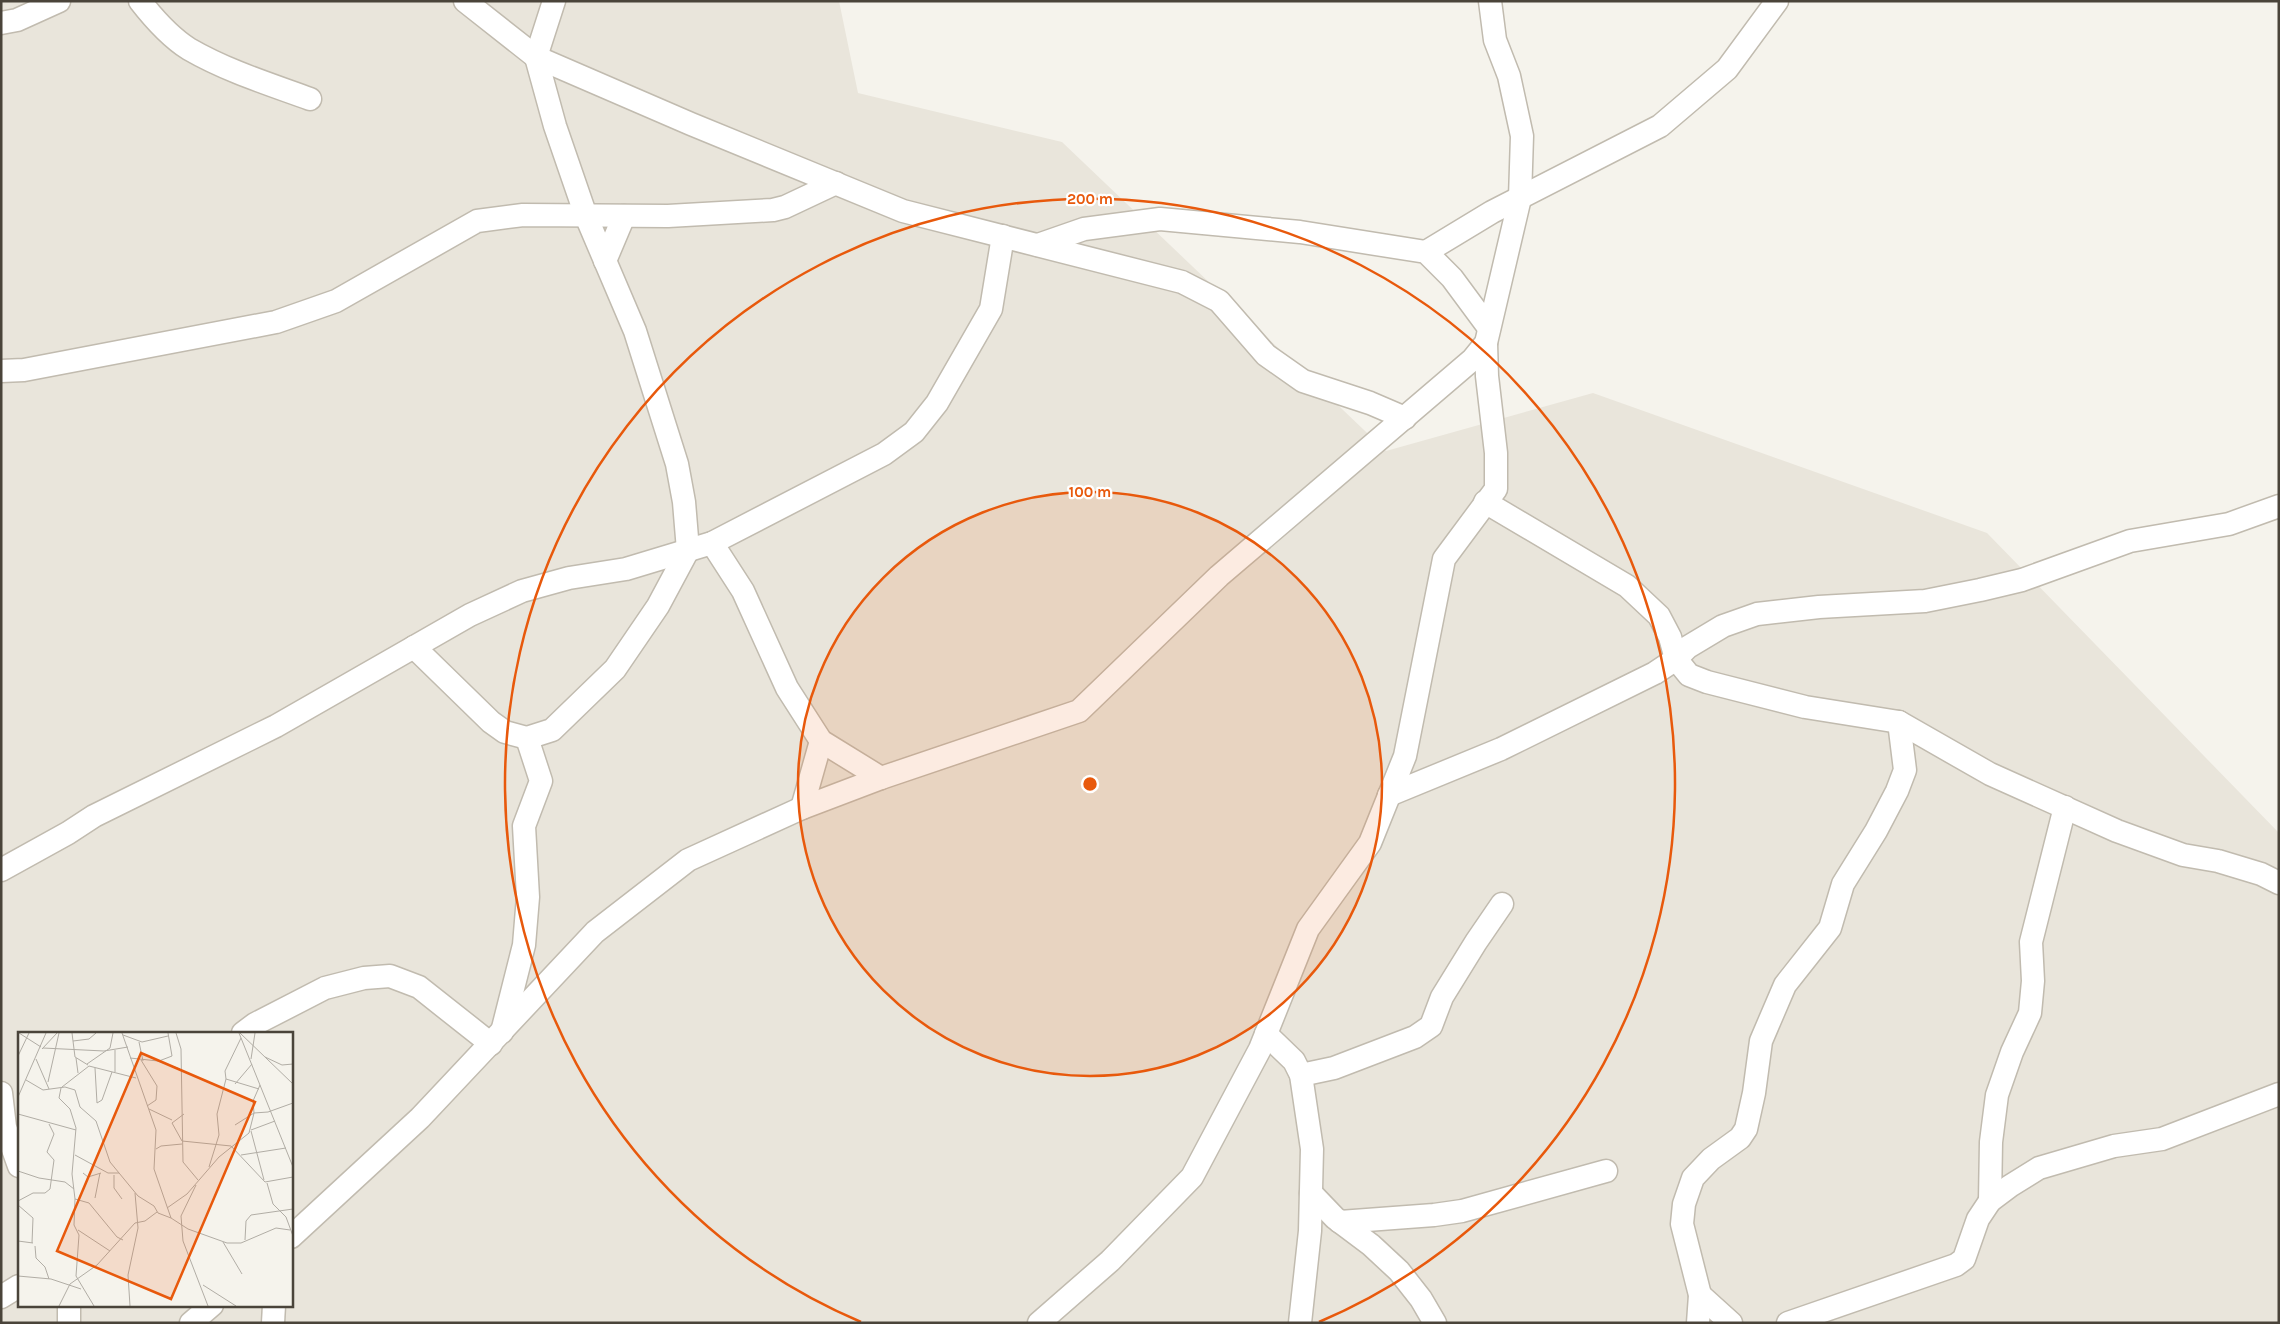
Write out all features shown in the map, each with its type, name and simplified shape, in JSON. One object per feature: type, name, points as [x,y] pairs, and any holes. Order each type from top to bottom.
[{"type":"street","points":[[1,23],[17,20],[59,1]]},
{"type":"street","points":[[140,1],[158,24],[188,48],[226,68],[310,99]]},
{"type":"street","points":[[465,1],[536,56],[903,211],[1182,282],[1219,301],[1266,355],[1303,381],[1370,403],[1405,418]]},
{"type":"street","points":[[414,648],[491,722],[505,732],[527,738],[552,730],[615,669],[658,606],[688,550],[684,502],[678,464],[635,331],[586,216],[555,126],[536,56],[554,1]]},
{"type":"street","points":[[1038,1323],[1110,1261],[1192,1177],[1260,1049],[1308,929],[1370,843],[1406,756],[1444,559],[1496,488],[1496,453],[1487,376],[1488,335],[1520,198],[1522,136],[1509,76],[1495,40],[1490,1]]},
{"type":"street","points":[[1426,252],[1520,198],[1660,126],[1727,69],[1778,1]]},
{"type":"street","points":[[1,372],[24,370],[276,322],[336,301],[477,221],[523,215],[624,216],[774,210],[785,207],[836,183]]},
{"type":"street","points":[[605,261],[624,216]]},
{"type":"street","points":[[1038,245],[1084,229],[1160,219],[1300,232],[1426,252],[1452,278],[1488,335]]},
{"type":"street","points":[[1,870],[68,833],[94,816],[276,726],[470,615],[522,591],[570,578],[626,569],[712,543],[884,454],[914,432],[937,403],[991,309],[1003,236]]},
{"type":"street","points":[[292,1236],[420,1118],[595,932],[688,860],[802,808],[881,778],[1079,711],[1219,576],[1473,359],[1488,335]]},
{"type":"street","points":[[1485,502],[1627,586],[1659,616],[1670,637],[1676,659],[1689,674],[1707,682],[1805,707],[1899,722],[1990,774],[2065,806],[2117,831],[2183,855],[2218,861],[2261,874],[2279,883]]},
{"type":"street","points":[[1389,795],[1502,749],[1655,673],[1676,659],[1688,647],[1723,626],[1757,614],[1819,607],[1926,601],[1980,590],[2022,580],[2130,541],[2228,524],[2279,506]]},
{"type":"street","points":[[712,543],[743,591],[787,688],[821,741],[881,778]]},
{"type":"street","points":[[1698,1323],[1700,1295],[1682,1224],[1684,1204],[1693,1178],[1711,1159],[1740,1138],[1746,1129],[1754,1093],[1761,1041],[1785,985],[1830,928],[1843,884],[1876,831],[1897,791],[1905,770],[1899,722]]},
{"type":"street","points":[[497,1038],[524,945],[528,897],[524,826],[541,781],[527,738]]},
{"type":"street","points":[[802,808],[821,741]]},
{"type":"street","points":[[1990,1201],[1991,1142],[1997,1095],[2012,1052],[2030,1013],[2033,981],[2031,942],[2065,806]]},
{"type":"street","points":[[1301,1075],[1334,1068],[1415,1036],[1431,1026],[1442,997],[1502,904]]},
{"type":"street","points":[[244,1032],[255,1024],[325,988],[364,978],[390,976],[419,987],[497,1038]]},
{"type":"street","points":[[1266,1034],[1294,1061],[1301,1075],[1312,1149],[1310,1231],[1300,1323]]},
{"type":"street","points":[[1,1093],[3,1124],[18,1163]]},
{"type":"street","points":[[1788,1323],[1956,1265],[1964,1259],[1978,1219],[1990,1201],[2039,1168],[2114,1146],[2162,1139],[2279,1094]]},
{"type":"street","points":[[1310,1231],[1338,1220],[1434,1216],[1462,1211],[1606,1172]]},
{"type":"street","points":[[1311,1193],[1338,1220],[1371,1245],[1399,1270],[1421,1299],[1435,1323]]},
{"type":"street","points":[[1,1297],[18,1287]]},
{"type":"street","points":[[1700,1295],[1731,1323]]},
{"type":"street","points":[[69,1306],[69,1323]]},
{"type":"street","points":[[191,1323],[211,1306]]},
{"type":"street","points":[[273,1323],[274,1306]]},
{"type":"shaded area","points":[[1,1],[839,1],[858,93],[1062,142],[1386,451],[1593,393],[1987,533],[2279,833],[2279,1323],[1,1323]]}]
